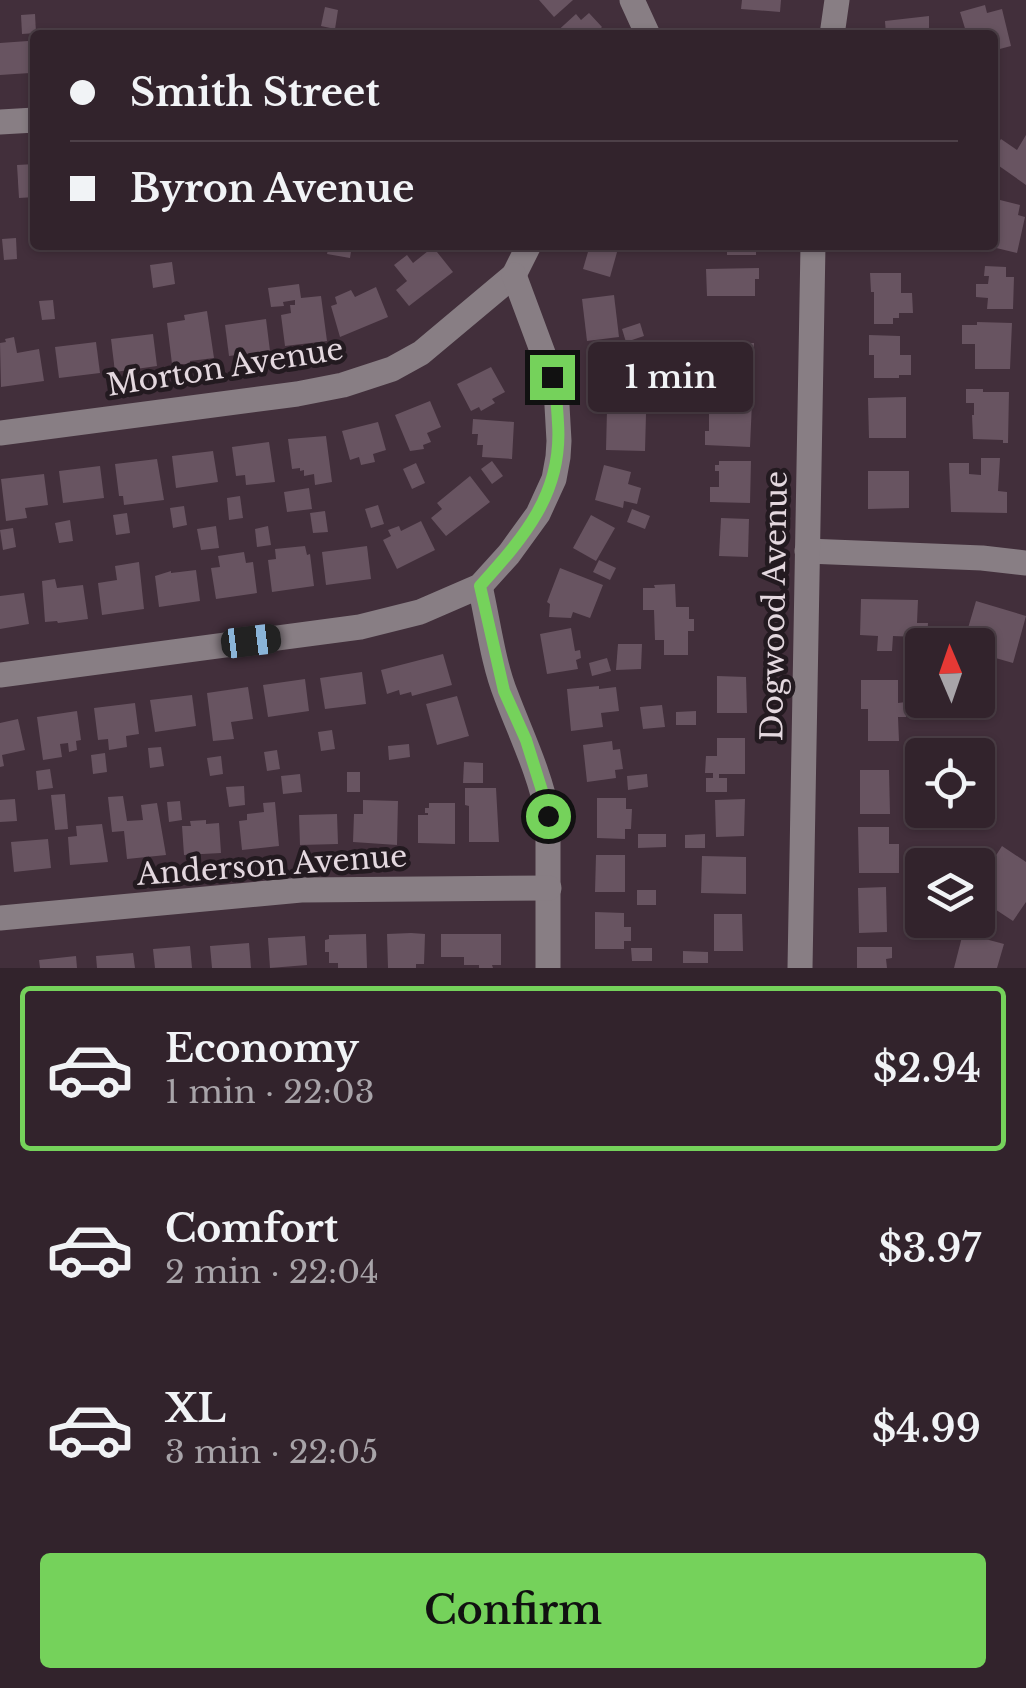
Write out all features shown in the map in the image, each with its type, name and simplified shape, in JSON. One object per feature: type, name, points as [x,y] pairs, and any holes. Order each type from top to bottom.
[{"type":"street","points":[[632,0],[646,30]]},
{"type":"street","points":[[833,30],[836,0]]},
{"type":"street","points":[[0,122],[30,120]]},
{"type":"street","name":"Morton Avenue","points":[[0,432],[297,394],[343,385],[392,369],[421,353],[514,274],[527,250]]},
{"type":"street","name":"Dogwood Avenue","points":[[800,968],[813,250]]},
{"type":"street","points":[[0,675],[360,627],[420,612],[480,586],[538,514],[554,480],[558,457],[556,388],[514,274]]},
{"type":"street","points":[[807,550],[1026,563]]},
{"type":"street","points":[[480,586],[504,691],[526,740],[548,816],[548,968]]},
{"type":"street","name":"Anderson Avenue","points":[[0,918],[301,890],[549,888]]},
{"type":"building","points":[[539,0],[573,0],[554,17]]},
{"type":"building","points":[[742,0],[781,0],[780,12],[741,9]]},
{"type":"building","points":[[985,5],[987,13],[1002,9],[1011,46],[998,49],[998,30],[965,30],[960,12]]},
{"type":"building","points":[[325,7],[338,10],[335,29],[321,26]]},
{"type":"building","points":[[589,13],[602,27],[558,30],[576,14],[581,20]]},
{"type":"building","points":[[35,14],[36,30],[22,34],[21,15]]},
{"type":"building","points":[[929,16],[929,30],[886,30],[885,21]]},
{"type":"building","points":[[28,41],[30,73],[0,75],[0,43]]},
{"type":"building","points":[[1026,135],[1026,185],[998,165],[1001,139],[1017,150]]},
{"type":"building","points":[[30,164],[30,197],[19,198],[17,165]]},
{"type":"building","points":[[1000,200],[1020,205],[1018,215],[1025,217],[1017,253],[998,248]]},
{"type":"building","points":[[16,238],[17,259],[4,260],[2,239]]},
{"type":"building","points":[[328,250],[351,250],[350,258],[327,254]]},
{"type":"building","points":[[429,250],[435,250],[453,272],[409,306],[396,290],[407,281],[394,265],[407,255],[413,263]]},
{"type":"building","points":[[589,250],[618,250],[610,277],[583,269]]},
{"type":"building","points":[[727,250],[756,250],[756,255],[727,255]]},
{"type":"building","points":[[172,262],[175,284],[153,288],[150,265]]},
{"type":"building","points":[[985,266],[1006,267],[1006,277],[1014,277],[1013,309],[987,309],[988,298],[976,297],[976,284],[988,284]]},
{"type":"building","points":[[759,268],[755,296],[707,296],[706,269]]},
{"type":"building","points":[[870,273],[901,273],[901,293],[912,293],[913,313],[899,313],[893,324],[874,324]]},
{"type":"building","points":[[299,284],[301,298],[321,296],[327,341],[285,346],[281,315],[291,313],[290,305],[295,305],[295,300],[271,307],[268,288]]},
{"type":"building","points":[[376,287],[388,317],[340,337],[331,306],[337,304],[335,297],[351,290],[355,297]]},
{"type":"building","points":[[614,295],[619,337],[587,341],[582,299]]},
{"type":"building","points":[[53,300],[55,319],[42,320],[39,301]]},
{"type":"building","points":[[207,311],[214,358],[172,364],[167,323]]},
{"type":"building","points":[[266,319],[270,351],[229,356],[225,325]]},
{"type":"building","points":[[640,323],[644,336],[626,342],[622,329]]},
{"type":"building","points":[[1012,323],[1010,369],[975,369],[975,344],[962,344],[962,325]]},
{"type":"building","points":[[153,334],[157,366],[115,372],[111,339]]},
{"type":"building","points":[[869,335],[900,336],[900,355],[911,355],[911,375],[874,378]]},
{"type":"building","points":[[14,337],[17,353],[39,349],[44,381],[1,387],[0,343]]},
{"type":"building","points":[[96,342],[100,373],[59,378],[55,347]]},
{"type":"building","points":[[722,343],[754,343],[753,385],[709,385],[709,365],[721,365]]},
{"type":"building","points":[[624,355],[633,391],[604,397],[596,362]]},
{"type":"building","points":[[491,367],[505,392],[481,411],[479,407],[471,411],[457,384]]},
{"type":"building","points":[[706,381],[706,395],[687,395],[686,382]]},
{"type":"building","points":[[966,389],[1009,392],[1008,443],[973,439],[974,403],[966,403]]},
{"type":"building","points":[[906,397],[906,438],[869,438],[868,398]]},
{"type":"building","points":[[430,401],[441,427],[427,433],[431,442],[423,445],[424,449],[410,451],[395,415]]},
{"type":"building","points":[[709,401],[752,402],[750,447],[705,445]]},
{"type":"building","points":[[607,410],[646,414],[645,451],[606,450]]},
{"type":"building","points":[[473,419],[514,422],[512,459],[482,457],[483,445],[477,445],[478,434],[472,434]]},
{"type":"building","points":[[378,422],[386,450],[373,454],[375,462],[361,465],[359,457],[350,460],[342,431]]},
{"type":"building","points":[[326,436],[332,482],[315,485],[314,474],[304,476],[304,470],[292,469],[288,439]]},
{"type":"building","points":[[269,442],[275,482],[246,485],[245,475],[236,476],[232,447]]},
{"type":"building","points":[[213,451],[218,482],[176,488],[172,456]]},
{"type":"building","points":[[981,458],[1000,458],[998,491],[1007,492],[1007,513],[951,512],[949,463],[969,463],[969,474],[981,475]]},
{"type":"building","points":[[157,459],[164,500],[124,505],[115,464]]},
{"type":"building","points":[[492,461],[503,476],[492,484],[481,469]]},
{"type":"building","points":[[719,461],[751,461],[750,503],[710,502],[710,487],[719,487],[715,465]]},
{"type":"building","points":[[416,463],[425,483],[412,489],[403,469]]},
{"type":"building","points":[[604,465],[631,472],[628,484],[641,488],[637,504],[624,501],[623,508],[595,500]]},
{"type":"building","points":[[100,466],[104,498],[63,503],[59,471]]},
{"type":"building","points":[[868,471],[909,471],[909,508],[868,509]]},
{"type":"building","points":[[44,474],[48,505],[25,508],[27,518],[6,521],[1,479]]},
{"type":"building","points":[[470,476],[490,502],[446,536],[431,518],[442,509],[437,503]]},
{"type":"building","points":[[309,488],[312,509],[287,512],[284,492]]},
{"type":"building","points":[[240,496],[243,518],[229,520],[227,498]]},
{"type":"building","points":[[378,505],[384,524],[371,528],[365,509]]},
{"type":"building","points":[[184,506],[187,525],[173,528],[170,508]]},
{"type":"building","points":[[632,509],[650,516],[645,529],[627,522]]},
{"type":"building","points":[[325,511],[328,532],[313,533],[310,513]]},
{"type":"building","points":[[127,513],[130,533],[116,535],[113,515]]},
{"type":"building","points":[[591,515],[615,528],[596,561],[573,548]]},
{"type":"building","points":[[721,518],[749,519],[748,557],[719,556]]},
{"type":"building","points":[[70,520],[73,541],[59,543],[55,523]]},
{"type":"building","points":[[421,521],[435,550],[397,569],[383,540],[391,536],[388,530],[399,526],[401,531]]},
{"type":"building","points":[[216,526],[219,548],[201,550],[197,529]]},
{"type":"building","points":[[268,526],[271,545],[257,547],[255,529]]},
{"type":"building","points":[[13,528],[16,547],[3,550],[0,530]]},
{"type":"building","points":[[305,546],[307,555],[310,554],[314,586],[272,592],[268,560],[276,559],[275,549]]},
{"type":"building","points":[[367,546],[371,579],[326,585],[322,552]]},
{"type":"building","points":[[244,552],[246,563],[253,562],[257,593],[216,599],[211,568],[220,567],[218,556]]},
{"type":"building","points":[[599,560],[616,568],[610,580],[593,572]]},
{"type":"building","points":[[139,562],[144,609],[102,615],[98,583],[117,580],[115,566]]},
{"type":"building","points":[[560,568],[603,585],[590,618],[573,612],[571,618],[549,617],[547,602]]},
{"type":"building","points":[[196,570],[200,601],[159,607],[155,576]]},
{"type":"building","points":[[55,579],[57,588],[83,585],[88,619],[45,622],[42,581]]},
{"type":"building","points":[[675,584],[676,607],[689,607],[689,619],[694,619],[694,631],[688,631],[688,655],[664,655],[664,640],[655,640],[654,610],[643,610],[643,588]]},
{"type":"building","points":[[24,593],[29,624],[0,629],[0,596]]},
{"type":"building","points":[[861,599],[918,600],[917,623],[928,623],[928,628],[905,628],[905,636],[893,636],[892,651],[877,651],[878,636],[860,635]]},
{"type":"building","points":[[976,601],[1026,616],[1013,663],[995,658],[995,628],[968,628]]},
{"type":"building","points":[[571,628],[575,651],[580,650],[578,669],[547,674],[540,634]]},
{"type":"building","points":[[618,644],[642,644],[641,669],[616,670]]},
{"type":"building","points":[[443,654],[452,685],[412,696],[411,692],[400,695],[399,690],[387,694],[381,670]]},
{"type":"building","points":[[607,658],[611,671],[592,676],[589,663]]},
{"type":"building","points":[[362,672],[366,704],[325,709],[320,678]]},
{"type":"building","points":[[717,676],[746,677],[747,713],[717,713]]},
{"type":"building","points":[[305,679],[309,711],[268,717],[263,685]]},
{"type":"building","points":[[861,680],[898,680],[898,703],[905,702],[905,717],[898,717],[899,741],[868,741],[868,709],[861,709]]},
{"type":"building","points":[[248,687],[253,719],[231,722],[234,739],[213,741],[207,693]]},
{"type":"building","points":[[616,687],[619,711],[601,713],[603,727],[571,731],[567,689]]},
{"type":"building","points":[[192,695],[196,726],[155,732],[150,700]]},
{"type":"building","points":[[457,696],[469,736],[437,745],[426,704]]},
{"type":"building","points":[[135,703],[139,734],[126,736],[127,747],[109,750],[108,739],[98,740],[94,708]]},
{"type":"building","points":[[662,705],[665,727],[643,729],[640,707]]},
{"type":"building","points":[[77,711],[81,740],[76,741],[77,750],[69,752],[68,743],[60,744],[62,757],[43,760],[37,717]]},
{"type":"building","points":[[696,711],[696,725],[676,725],[676,712]]},
{"type":"building","points":[[18,719],[25,750],[2,755],[4,766],[0,767],[0,723]]},
{"type":"building","points":[[332,730],[335,749],[321,751],[318,732]]},
{"type":"building","points":[[717,738],[745,738],[745,774],[719,774],[719,778],[727,778],[727,792],[706,792],[706,778],[713,778],[713,773],[705,773],[706,756],[717,756]]},
{"type":"building","points":[[612,741],[613,750],[620,749],[623,769],[615,770],[616,778],[587,782],[583,745]]},
{"type":"building","points":[[409,744],[410,757],[389,760],[388,746]]},
{"type":"building","points":[[161,747],[164,766],[150,768],[148,748]]},
{"type":"building","points":[[277,750],[280,769],[267,771],[264,752]]},
{"type":"building","points":[[105,753],[107,772],[93,774],[91,755]]},
{"type":"building","points":[[221,756],[223,774],[210,776],[207,758]]},
{"type":"building","points":[[464,762],[483,763],[483,783],[463,783]]},
{"type":"building","points":[[50,769],[53,788],[38,790],[36,771]]},
{"type":"building","points":[[860,770],[889,770],[890,814],[860,814]]},
{"type":"building","points":[[347,772],[360,772],[360,792],[347,792]]},
{"type":"building","points":[[300,774],[302,792],[283,794],[281,776]]},
{"type":"building","points":[[647,774],[648,787],[628,790],[627,776]]},
{"type":"building","points":[[244,786],[245,805],[229,807],[226,787]]},
{"type":"building","points":[[465,788],[496,788],[499,842],[469,842]]},
{"type":"building","points":[[65,794],[68,829],[55,830],[51,795]]},
{"type":"building","points":[[123,796],[127,821],[143,820],[141,805],[157,803],[166,855],[127,859],[124,831],[112,832],[108,797]]},
{"type":"building","points":[[597,798],[626,798],[626,809],[632,809],[631,829],[625,829],[625,839],[597,838]]},
{"type":"building","points":[[15,799],[17,821],[0,822],[0,800]]},
{"type":"building","points":[[745,799],[744,836],[716,837],[715,800]]},
{"type":"building","points":[[363,800],[398,801],[397,845],[353,842],[354,814],[363,814]]},
{"type":"building","points":[[180,801],[182,820],[169,822],[167,802]]},
{"type":"building","points":[[275,802],[279,846],[242,850],[239,821],[247,820],[247,814],[264,812],[263,803]]},
{"type":"building","points":[[429,803],[455,803],[455,844],[418,843],[418,815],[428,815],[425,808],[429,808]]},
{"type":"building","points":[[337,814],[338,844],[300,845],[299,815]]},
{"type":"building","points":[[206,820],[206,824],[219,823],[221,853],[184,855],[182,826]]},
{"type":"building","points":[[102,824],[108,862],[70,865],[68,837],[77,836],[76,826]]},
{"type":"building","points":[[858,827],[889,827],[889,844],[899,844],[899,873],[859,873]]},
{"type":"building","points":[[638,834],[666,834],[666,847],[638,848]]},
{"type":"building","points":[[705,834],[705,848],[685,848],[685,835]]},
{"type":"building","points":[[48,839],[51,868],[14,872],[11,842]]},
{"type":"building","points":[[1002,846],[1026,862],[1026,902],[1013,921],[995,909],[995,857]]},
{"type":"building","points":[[596,855],[625,855],[625,892],[595,892]]},
{"type":"building","points":[[702,856],[746,857],[746,894],[701,893]]},
{"type":"building","points":[[886,887],[887,932],[859,933],[858,888]]},
{"type":"building","points":[[637,890],[656,890],[656,905],[637,905]]},
{"type":"building","points":[[595,912],[624,913],[624,927],[631,927],[631,941],[624,941],[624,949],[595,949]]},
{"type":"building","points":[[714,914],[742,914],[743,951],[714,951]]},
{"type":"building","points":[[366,934],[367,968],[338,968],[338,963],[329,963],[325,940],[329,935]]},
{"type":"building","points":[[387,934],[425,934],[424,964],[416,964],[416,968],[388,968]]},
{"type":"building","points":[[441,934],[501,934],[501,965],[479,968],[464,965],[464,957],[441,957]]},
{"type":"building","points":[[305,936],[307,965],[270,968],[268,938]]},
{"type":"building","points":[[962,938],[1004,944],[997,968],[954,968]]},
{"type":"building","points":[[249,943],[251,968],[212,968],[210,946]]},
{"type":"building","points":[[190,946],[192,968],[155,968],[153,949]]},
{"type":"building","points":[[857,947],[892,947],[892,958],[886,959],[887,968],[857,968]]},
{"type":"building","points":[[631,948],[652,948],[652,961],[632,961]]},
{"type":"building","points":[[683,951],[708,952],[708,963],[683,963]]},
{"type":"building","points":[[133,953],[135,968],[97,968],[96,956]]},
{"type":"building","points":[[76,956],[77,968],[40,968],[39,960]]},
{"type":"route","points":[[548,816],[526,740],[504,691],[480,586],[538,514],[554,480],[559,441],[552,377]]}]
